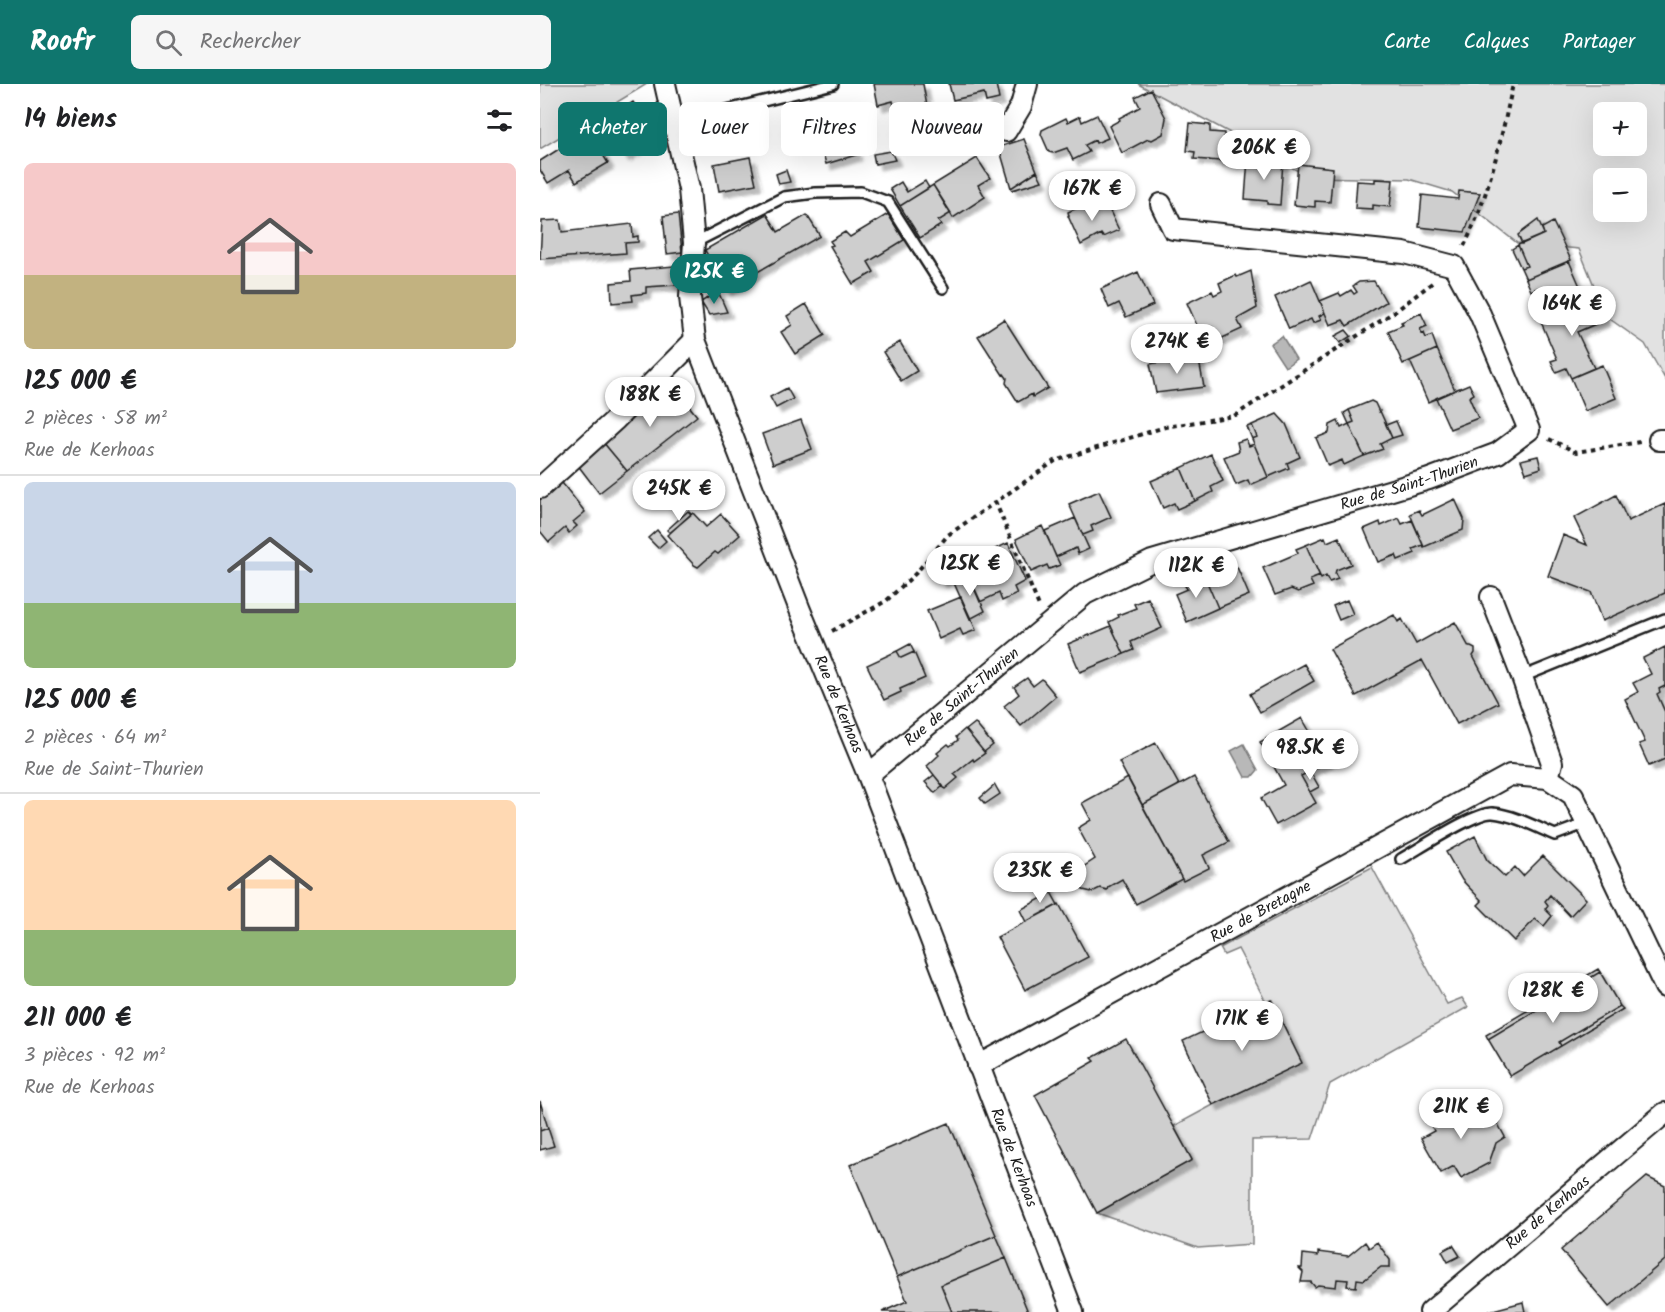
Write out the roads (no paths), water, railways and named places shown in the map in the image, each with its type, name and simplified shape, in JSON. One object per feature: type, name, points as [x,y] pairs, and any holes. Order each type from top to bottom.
[{"type":"street","name":"Rue de Kerhoas","points":[[665,84],[689,189],[694,243],[690,297],[695,340],[800,610],[868,775],[1073,1312]]},
{"type":"street","points":[[1006,131],[1021,106],[1027,84]]},
{"type":"street","name":"Rue de Saint-Thurien","points":[[868,775],[1085,594],[1152,561],[1429,479],[1498,453],[1529,430],[1480,314],[1454,266],[1404,253],[1173,230],[1161,204]]},
{"type":"street","points":[[540,488],[615,419],[695,340]]},
{"type":"street","points":[[1491,597],[1552,763],[1548,778]]},
{"type":"street","name":"Rue de Bretagne","points":[[978,1066],[1510,775],[1548,778],[1573,795],[1665,987]]},
{"type":"street","name":"Rue de Kerhoas","points":[[1430,1312],[1665,1113]]},
{"type":"lane","points":[[674,123],[833,84]]},
{"type":"lane","points":[[694,243],[784,197],[815,193],[861,192],[888,202],[943,288]]},
{"type":"lane","points":[[1522,677],[1665,619]]},
{"type":"lane","points":[[1401,859],[1464,823],[1490,812],[1555,835],[1587,823]]}]
